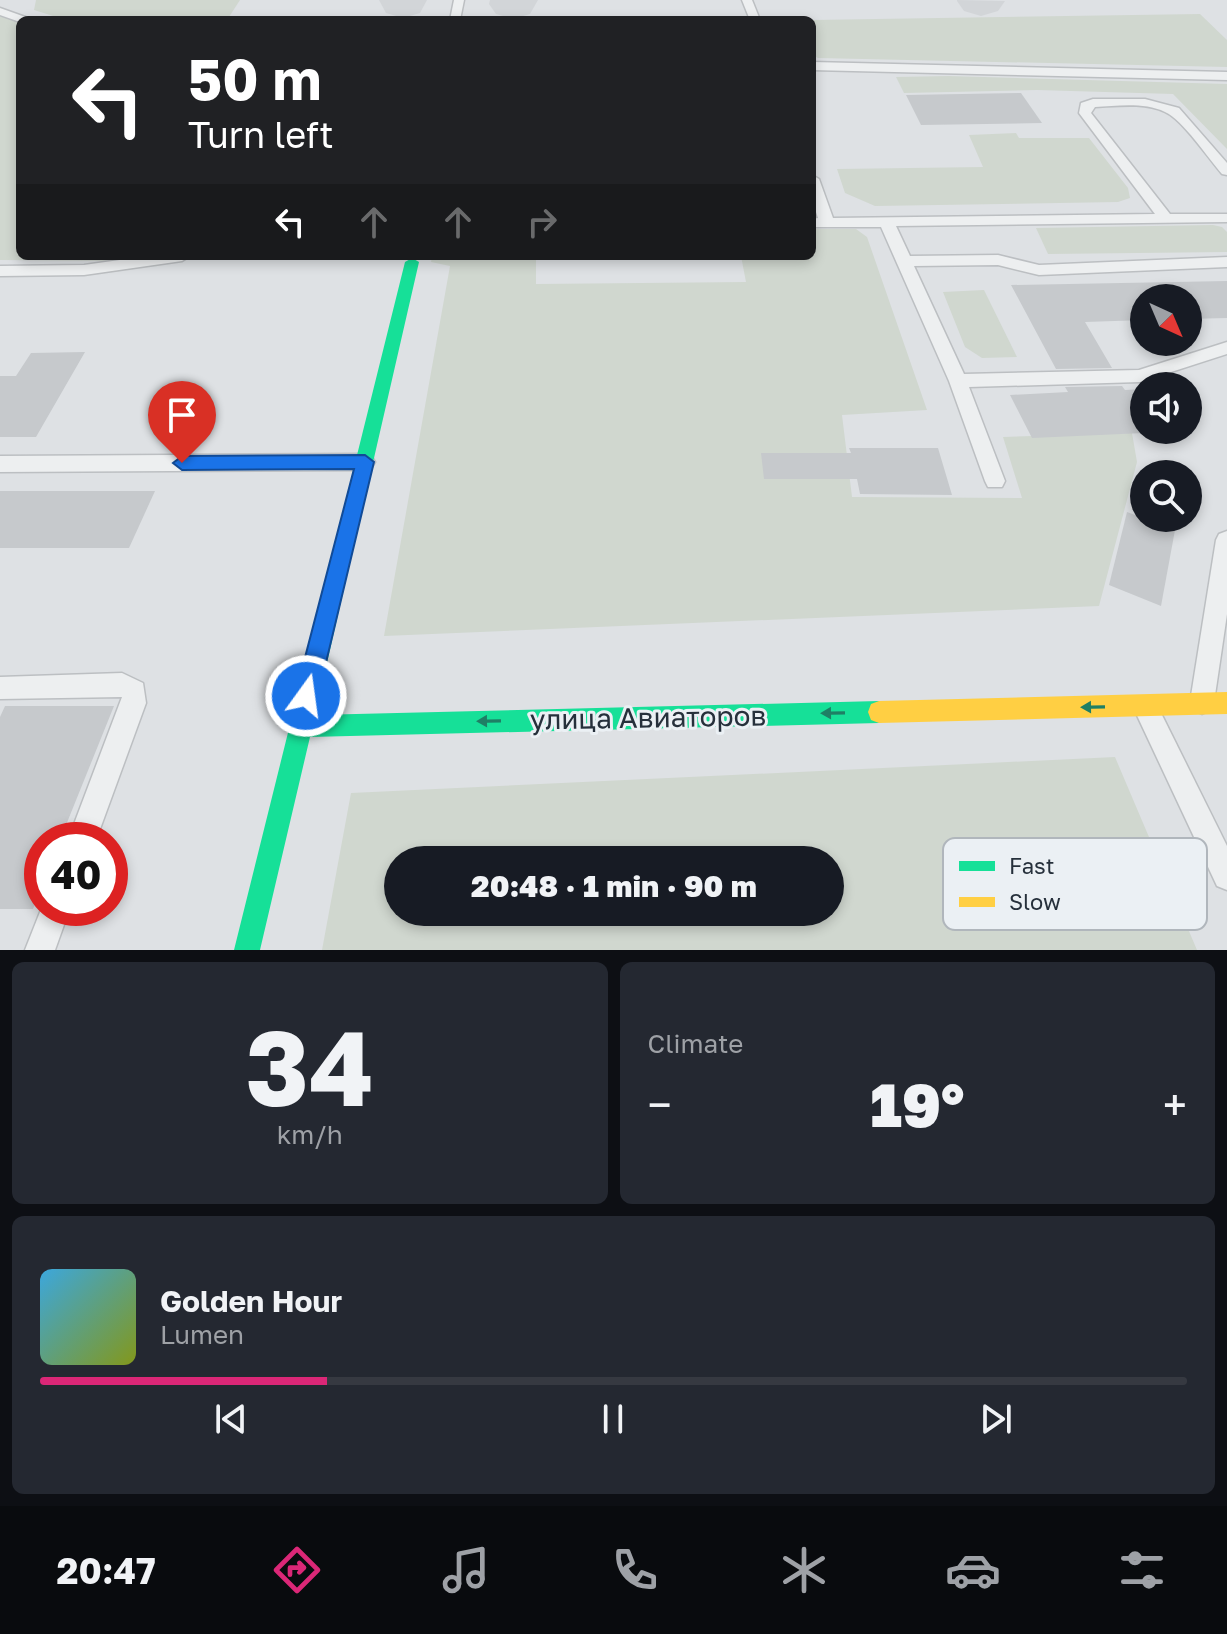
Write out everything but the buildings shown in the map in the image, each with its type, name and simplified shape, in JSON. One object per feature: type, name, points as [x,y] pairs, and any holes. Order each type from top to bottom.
[{"type":"main road","points":[[247,950],[413,260]]},
{"type":"main road","name":"улица Авиаторов","points":[[299,726],[1227,703]]},
{"type":"lane","points":[[0,8],[8,0]]},
{"type":"lane","points":[[816,66],[1227,76]]},
{"type":"lane","points":[[1166,219],[1085,113],[1085,106],[1093,103],[1136,103],[1164,106],[1174,111],[1227,171]]},
{"type":"lane","points":[[819,223],[1227,218]]},
{"type":"lane","points":[[887,223],[958,381],[995,481]]},
{"type":"lane","points":[[0,271],[84,270],[154,260]]},
{"type":"lane","points":[[904,261],[998,260],[1039,270],[1227,262]]},
{"type":"lane","points":[[958,381],[1140,376],[1227,348]]},
{"type":"lane","points":[[0,464],[365,462]]},
{"type":"lane","points":[[1202,704],[1227,540]]},
{"type":"lane","points":[[0,688],[122,684],[134,691],[134,703],[89,822]]},
{"type":"lane","points":[[1144,705],[1227,876]]},
{"type":"lane","points":[[40,950],[49,926]]},
{"type":"shaded area","points":[[36,0],[240,0],[230,16],[53,16],[34,10]]},
{"type":"shaded area","points":[[1200,14],[1227,40],[1227,67],[818,58],[816,20]]},
{"type":"shaded area","points":[[0,15],[16,21],[16,260],[117,260],[111,261],[0,260]]},
{"type":"shaded area","points":[[896,77],[1227,84],[1227,149],[1173,94],[1037,90],[904,93]]},
{"type":"shaded area","points":[[1016,133],[1019,138],[1089,138],[1128,188],[1130,198],[1118,202],[875,206],[845,193],[837,169],[983,167],[969,135]]},
{"type":"shaded area","points":[[1213,225],[1227,232],[1227,252],[1048,254],[1036,228]]},
{"type":"shaded area","points":[[816,229],[856,229],[867,237],[927,410],[842,415],[852,497],[1022,498],[1003,437],[1130,433],[1130,444],[1134,444],[1137,460],[1130,460],[1130,489],[1099,606],[384,636],[450,266],[431,260],[536,260],[536,284],[746,282],[742,260],[816,260]]},
{"type":"shaded area","points":[[984,290],[1017,357],[982,358],[965,347],[943,292]]},
{"type":"shaded area","points":[[1115,757],[1149,838],[943,838],[943,930],[1189,930],[1197,950],[322,950],[351,793]]},
{"type":"taxiway","points":[[513,4],[514,0]]},
{"type":"traffic: fast","points":[[247,950],[412,262]]},
{"type":"traffic: fast","points":[[299,726],[879,712]]},
{"type":"traffic: slow","points":[[879,712],[1227,703]]},
{"type":"route","points":[[182,463],[365,462],[306,696]]}]
